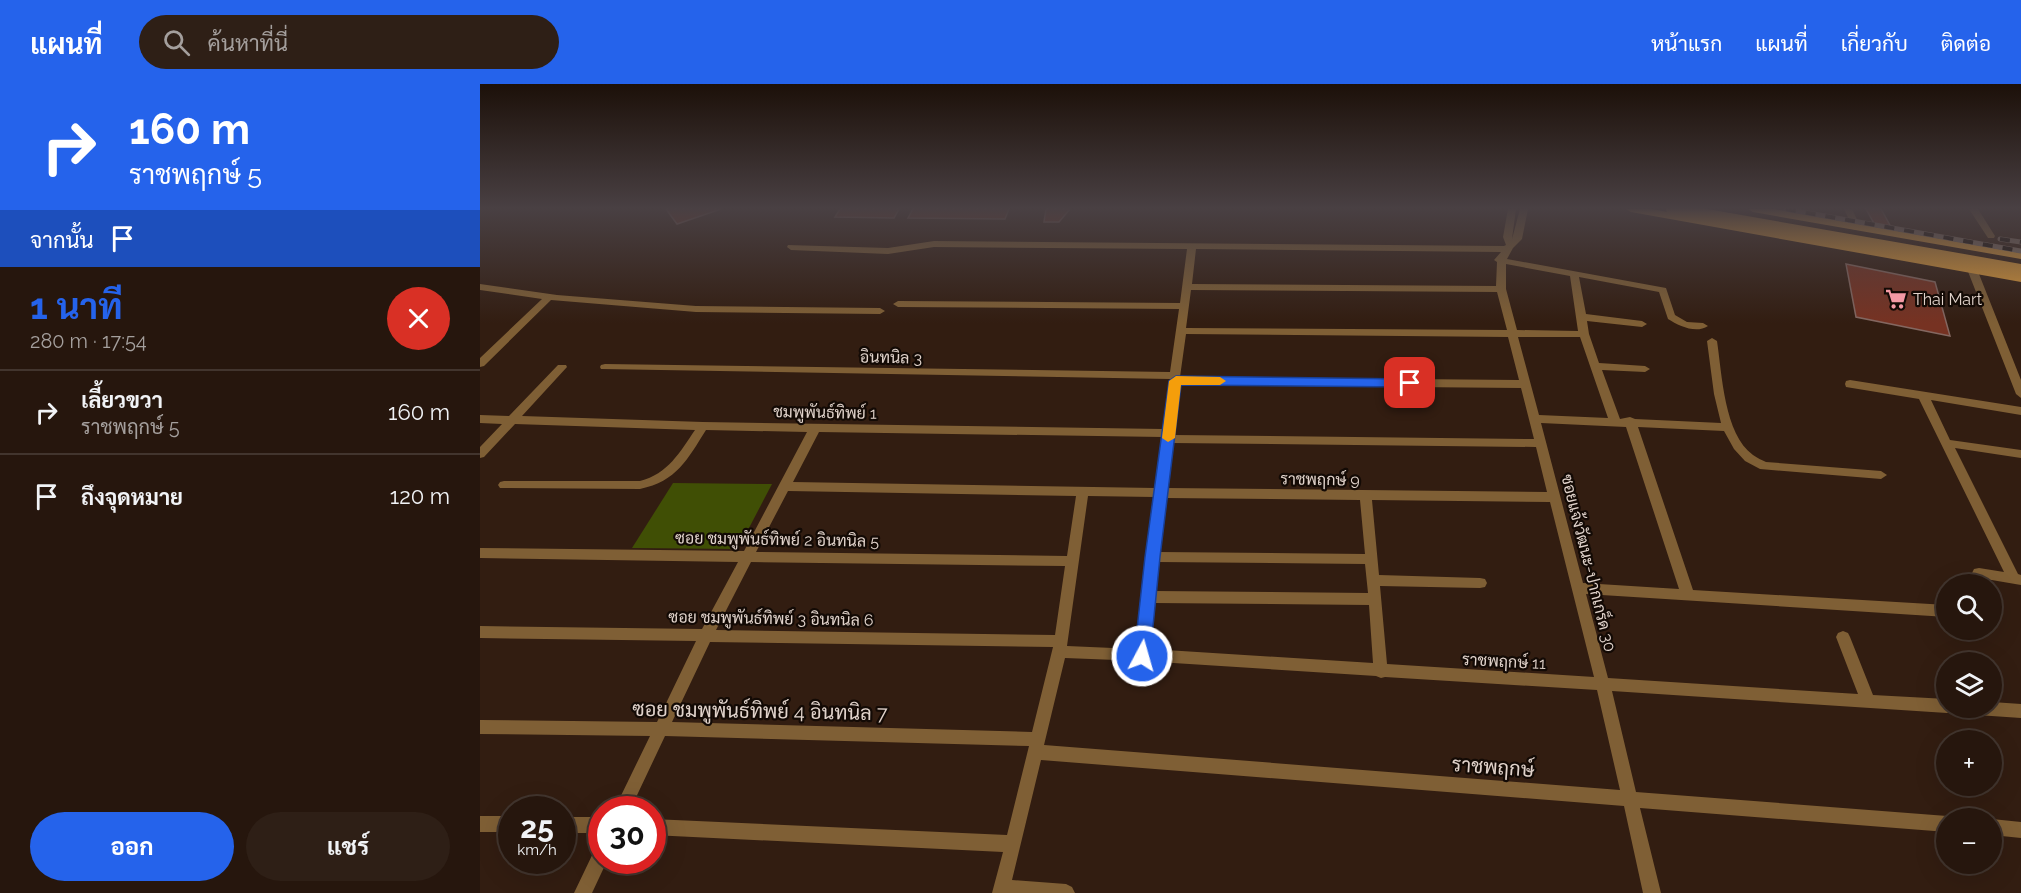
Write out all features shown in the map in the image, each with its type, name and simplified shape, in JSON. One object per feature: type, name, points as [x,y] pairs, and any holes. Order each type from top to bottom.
[{"type":"main road","points":[[1843,247],[2021,278]]},
{"type":"main road","points":[[1865,247],[1867,251]]},
{"type":"main road","points":[[1888,247],[2021,270]]},
{"type":"main road","points":[[1927,247],[2021,263]]},
{"type":"main road","points":[[1967,247],[2021,256]]},
{"type":"street","points":[[791,247],[888,251],[916,247]]},
{"type":"street","points":[[1142,656],[1152,557],[1162,494],[1192,247]]},
{"type":"street","points":[[1509,247],[1500,260],[1663,290],[1671,317],[1685,325],[1703,326]]},
{"type":"street","name":"ซอยแจ้งวัฒนะ-ปากเกร็ด 30","points":[[1500,260],[1501,289],[1603,685],[1652,893]]},
{"type":"street","points":[[1972,270],[2021,394]]},
{"type":"street","points":[[1574,274],[1584,334],[1615,421]]},
{"type":"street","points":[[480,287],[549,297],[723,311],[798,309],[880,311]]},
{"type":"street","points":[[1187,287],[1501,289]]},
{"type":"street","points":[[480,364],[549,297]]},
{"type":"street","points":[[898,304],[1185,306]]},
{"type":"street","points":[[1581,317],[1642,324]]},
{"type":"street","points":[[1182,331],[1584,334]]},
{"type":"street","points":[[1712,341],[1726,427],[1741,451],[1756,464],[1881,475]]},
{"type":"street","points":[[1594,366],[1645,369]]},
{"type":"street","points":[[480,454],[562,368]]},
{"type":"street","name":"อินทนิล 3","points":[[605,368],[1527,384]]},
{"type":"street","points":[[1850,384],[2021,411]]},
{"type":"street","points":[[1923,396],[2018,580]]},
{"type":"street","name":"ชมพูพันธ์ทิพย์ 1","points":[[481,419],[703,426],[1541,443]]},
{"type":"street","points":[[1535,419],[1630,421],[1726,427]]},
{"type":"street","points":[[1630,421],[1688,595]]},
{"type":"street","points":[[504,485],[656,483],[669,475],[703,426]]},
{"type":"street","points":[[629,796],[706,635],[815,428]]},
{"type":"street","points":[[1946,442],[2021,454]]},
{"type":"street","name":"ราชพฤกษ์ 9","points":[[784,486],[1162,494],[1555,497]]},
{"type":"street","points":[[1066,893],[1002,891],[1060,646],[1083,491]]},
{"type":"street","points":[[1366,496],[1381,672]]},
{"type":"street","name":"ซอย ชมพูพันธ์ทิพย์ 2 อินทนิล 5","points":[[480,553],[1074,561]]},
{"type":"street","points":[[1152,557],[1372,560]]},
{"type":"street","points":[[1978,573],[2018,580]]},
{"type":"street","points":[[1374,580],[1480,583]]},
{"type":"street","points":[[1578,588],[1936,610]]},
{"type":"street","points":[[1148,597],[1376,599]]},
{"type":"street","name":"ซอย ชมพูพันธ์ทิพย์ 3 อินทนิล 6","points":[[480,632],[706,635],[1060,646]]},
{"type":"street","points":[[1843,637],[1868,701]]},
{"type":"street","name":"ราชพฤกษ์ 11","points":[[1060,646],[1142,656],[1936,705]]},
{"type":"street","points":[[2002,710],[2021,711]]},
{"type":"street","name":"ซอย ชมพูพันธ์ทิพย์ 4 อินทนิล 7","points":[[480,728],[662,729],[1037,746]]},
{"type":"street","name":"ราชพฤกษ์","points":[[1037,746],[1630,799],[1936,823]]},
{"type":"street","points":[[480,824],[498,824]]},
{"type":"street","points":[[666,828],[1013,844]]},
{"type":"street","points":[[2002,828],[2021,830]]},
{"type":"street","points":[[583,893],[592,874]]},
{"type":"green space","points":[[673,483],[772,484],[738,549],[632,548]]},
{"type":"building","name":"Thai Mart","points":[[1846,264],[1935,282],[1950,336],[1856,317]]},
{"type":"railway","points":[[1997,247],[2021,251]]},
{"type":"slow traffic","points":[[1168,438],[1176,381],[1220,381]]},
{"type":"place","name":"Thai Mart","points":[[1896,299]]},
{"type":"route","points":[[1142,656],[1152,557],[1176,381],[1410,383]]}]
